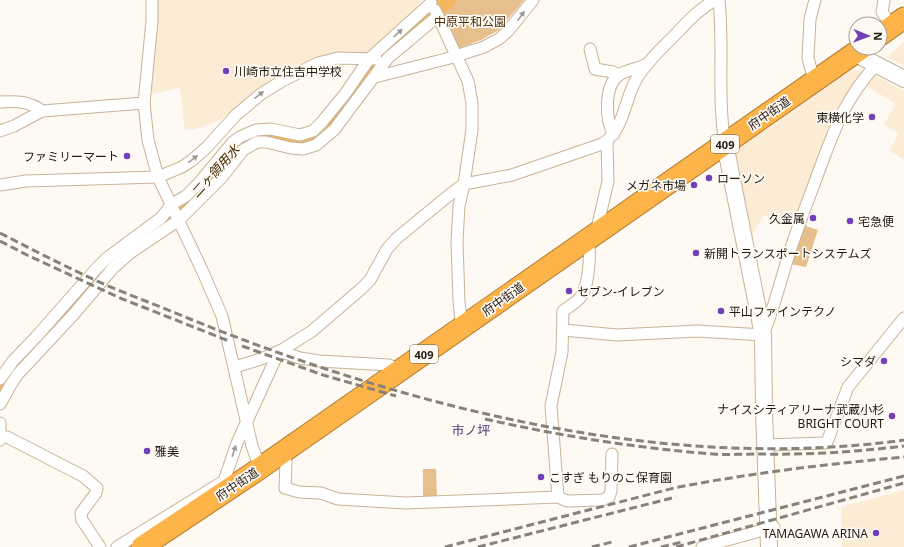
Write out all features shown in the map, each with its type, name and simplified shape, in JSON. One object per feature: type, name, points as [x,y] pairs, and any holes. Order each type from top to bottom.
[{"type":"highway","name":"府中街道","points":[[142,547],[228,485],[260,468],[851,56]]},
{"type":"street","points":[[152,0],[152,21],[144,104],[148,140],[158,176],[222,316],[235,367],[246,422],[252,446],[260,468]]},
{"type":"street","points":[[375,77],[456,56],[484,47],[499,39],[508,31],[533,0]]},
{"type":"street","points":[[235,367],[279,351],[312,331],[370,280],[387,249],[397,238],[464,184],[512,175],[596,146],[610,137],[636,79],[646,65],[701,8],[715,0]]},
{"type":"street","points":[[719,0],[722,25],[722,107],[725,144],[763,335],[766,445],[772,528],[769,547]]},
{"type":"street","points":[[814,81],[808,58],[810,19],[815,0]]},
{"type":"street","points":[[884,0],[882,12],[892,27]]},
{"type":"street","points":[[434,8],[468,81],[472,104],[472,130],[464,184],[459,206],[457,241],[459,302],[462,327]]},
{"type":"street","points":[[0,404],[18,374],[73,315],[114,267],[130,253],[179,220],[222,177],[243,150],[257,142],[266,142],[291,148],[303,149],[316,145],[334,130],[388,58],[434,8]]},
{"type":"street","points":[[0,379],[13,361],[96,269],[107,258],[161,218],[172,204],[186,196],[195,188],[233,142],[256,130],[265,129],[300,135],[313,131],[345,94],[369,59],[434,8]]},
{"type":"street","points":[[590,49],[595,69],[613,72],[619,75]]},
{"type":"street","points":[[864,56],[876,65],[904,79]]},
{"type":"street","points":[[0,185],[26,181],[158,176],[182,167],[191,161],[206,148],[230,121],[256,98],[282,81],[318,63],[338,58],[388,58]]},
{"type":"street","points":[[558,497],[551,406],[562,352],[563,311],[573,304],[582,294],[588,275],[592,237],[608,181],[610,128],[608,120],[608,95],[611,85],[619,75],[636,70],[646,65]]},
{"type":"street","points":[[763,335],[770,318],[803,211],[836,126],[853,92],[876,65]]},
{"type":"street","points":[[0,102],[19,101],[36,106],[42,111]]},
{"type":"street","points":[[0,131],[14,126],[42,111],[144,104]]},
{"type":"street","points":[[766,445],[828,442],[848,387],[904,318]]},
{"type":"street","points":[[563,330],[617,335],[697,331],[763,335]]},
{"type":"street","points":[[279,351],[300,358],[319,361],[389,365],[400,370]]},
{"type":"street","points":[[117,547],[228,485],[237,443],[279,351]]},
{"type":"street","points":[[0,423],[0,439],[7,437],[83,476],[97,488],[96,493],[81,513],[82,520],[100,547]]},
{"type":"street","points":[[280,454],[286,462],[285,488],[299,492],[321,493],[338,499],[406,503],[558,497],[567,501],[602,500],[608,497],[611,491],[612,454]]},
{"type":"street","points":[[702,547],[772,528]]},
{"type":"shaded area","name":"川崎市立住吉中学校","points":[[158,0],[421,0],[414,13],[364,55],[335,52],[265,86],[220,120],[196,129],[185,130],[180,88],[151,94],[158,21]]},
{"type":"shaded area","points":[[904,41],[904,66],[889,58],[890,54]]},
{"type":"shaded area","name":"東横化学","points":[[851,70],[860,71],[863,75],[794,228],[764,215],[751,237],[735,151]]},
{"type":"shaded area","points":[[875,76],[904,91],[904,160],[889,150],[899,134],[884,124],[896,104],[867,86]]},
{"type":"shaded area","name":"TAMAGAWA ARINA","points":[[904,490],[904,547],[842,547],[841,507]]},
{"type":"green space","name":"中原平和公園","points":[[436,0],[524,0],[499,30],[481,40],[459,48]]},
{"type":"green space","points":[[803,225],[818,230],[806,267],[791,264]]},
{"type":"green space","points":[[423,469],[436,469],[437,496],[423,497]]},
{"type":"waterway","name":"二ヶ領用水","points":[[161,223],[199,192],[236,147],[247,138],[256,135],[266,135],[292,141],[301,141],[309,140],[317,135],[325,128],[381,58],[408,32],[447,0]]},
{"type":"waterway","name":"二ヶ領用水","points":[[0,389],[26,357],[52,331],[83,292],[113,260],[128,249]]},
{"type":"railway","points":[[0,233],[93,279],[190,319],[274,351],[361,380],[450,405],[540,425],[631,440],[723,448],[814,448],[904,440]]},
{"type":"railway","points":[[0,241],[120,298],[229,341]]},
{"type":"railway","points":[[242,346],[323,375],[396,396]]},
{"type":"railway","points":[[485,419],[599,441],[713,454],[795,454],[868,450],[904,446]]},
{"type":"railway","points":[[445,547],[674,488],[789,470],[904,457]]},
{"type":"railway","points":[[629,547],[904,476]]},
{"type":"railway","points":[[676,547],[904,483]]},
{"type":"railway","points":[[478,547],[676,497]]},
{"type":"railway","points":[[592,547],[612,542]]},
{"type":"railway","points":[[661,547],[682,542]]},
{"type":"place","name":"川崎市立住吉中学校","points":[[226,71]]},
{"type":"place","name":"東横化学","points":[[872,117]]},
{"type":"place","name":"ファミリーマート","points":[[127,156]]},
{"type":"place","name":"ローソン","points":[[709,178]]},
{"type":"place","name":"メガネ市場","points":[[694,185]]},
{"type":"place","name":"久金属","points":[[813,218]]},
{"type":"place","name":"宅急便","points":[[850,221]]},
{"type":"place","name":"新開トランスポートシステムズ","points":[[696,253]]},
{"type":"place","name":"セブン-イレブン","points":[[569,291]]},
{"type":"place","name":"平山ファインテクノ","points":[[721,311]]},
{"type":"place","name":"シマダ","points":[[884,361]]},
{"type":"place","name":"ナイスシティアリーナ武蔵小杉 BRIGHT COURT","points":[[892,416]]},
{"type":"place","name":"雅美","points":[[147,451]]},
{"type":"place","name":"こすぎ もりのこ保育園","points":[[541,477]]},
{"type":"place","name":"TAMAGAWA ARINA","points":[[876,533]]},
{"type":"district","name":"市ノ坪","points":[[471,430]]}]
